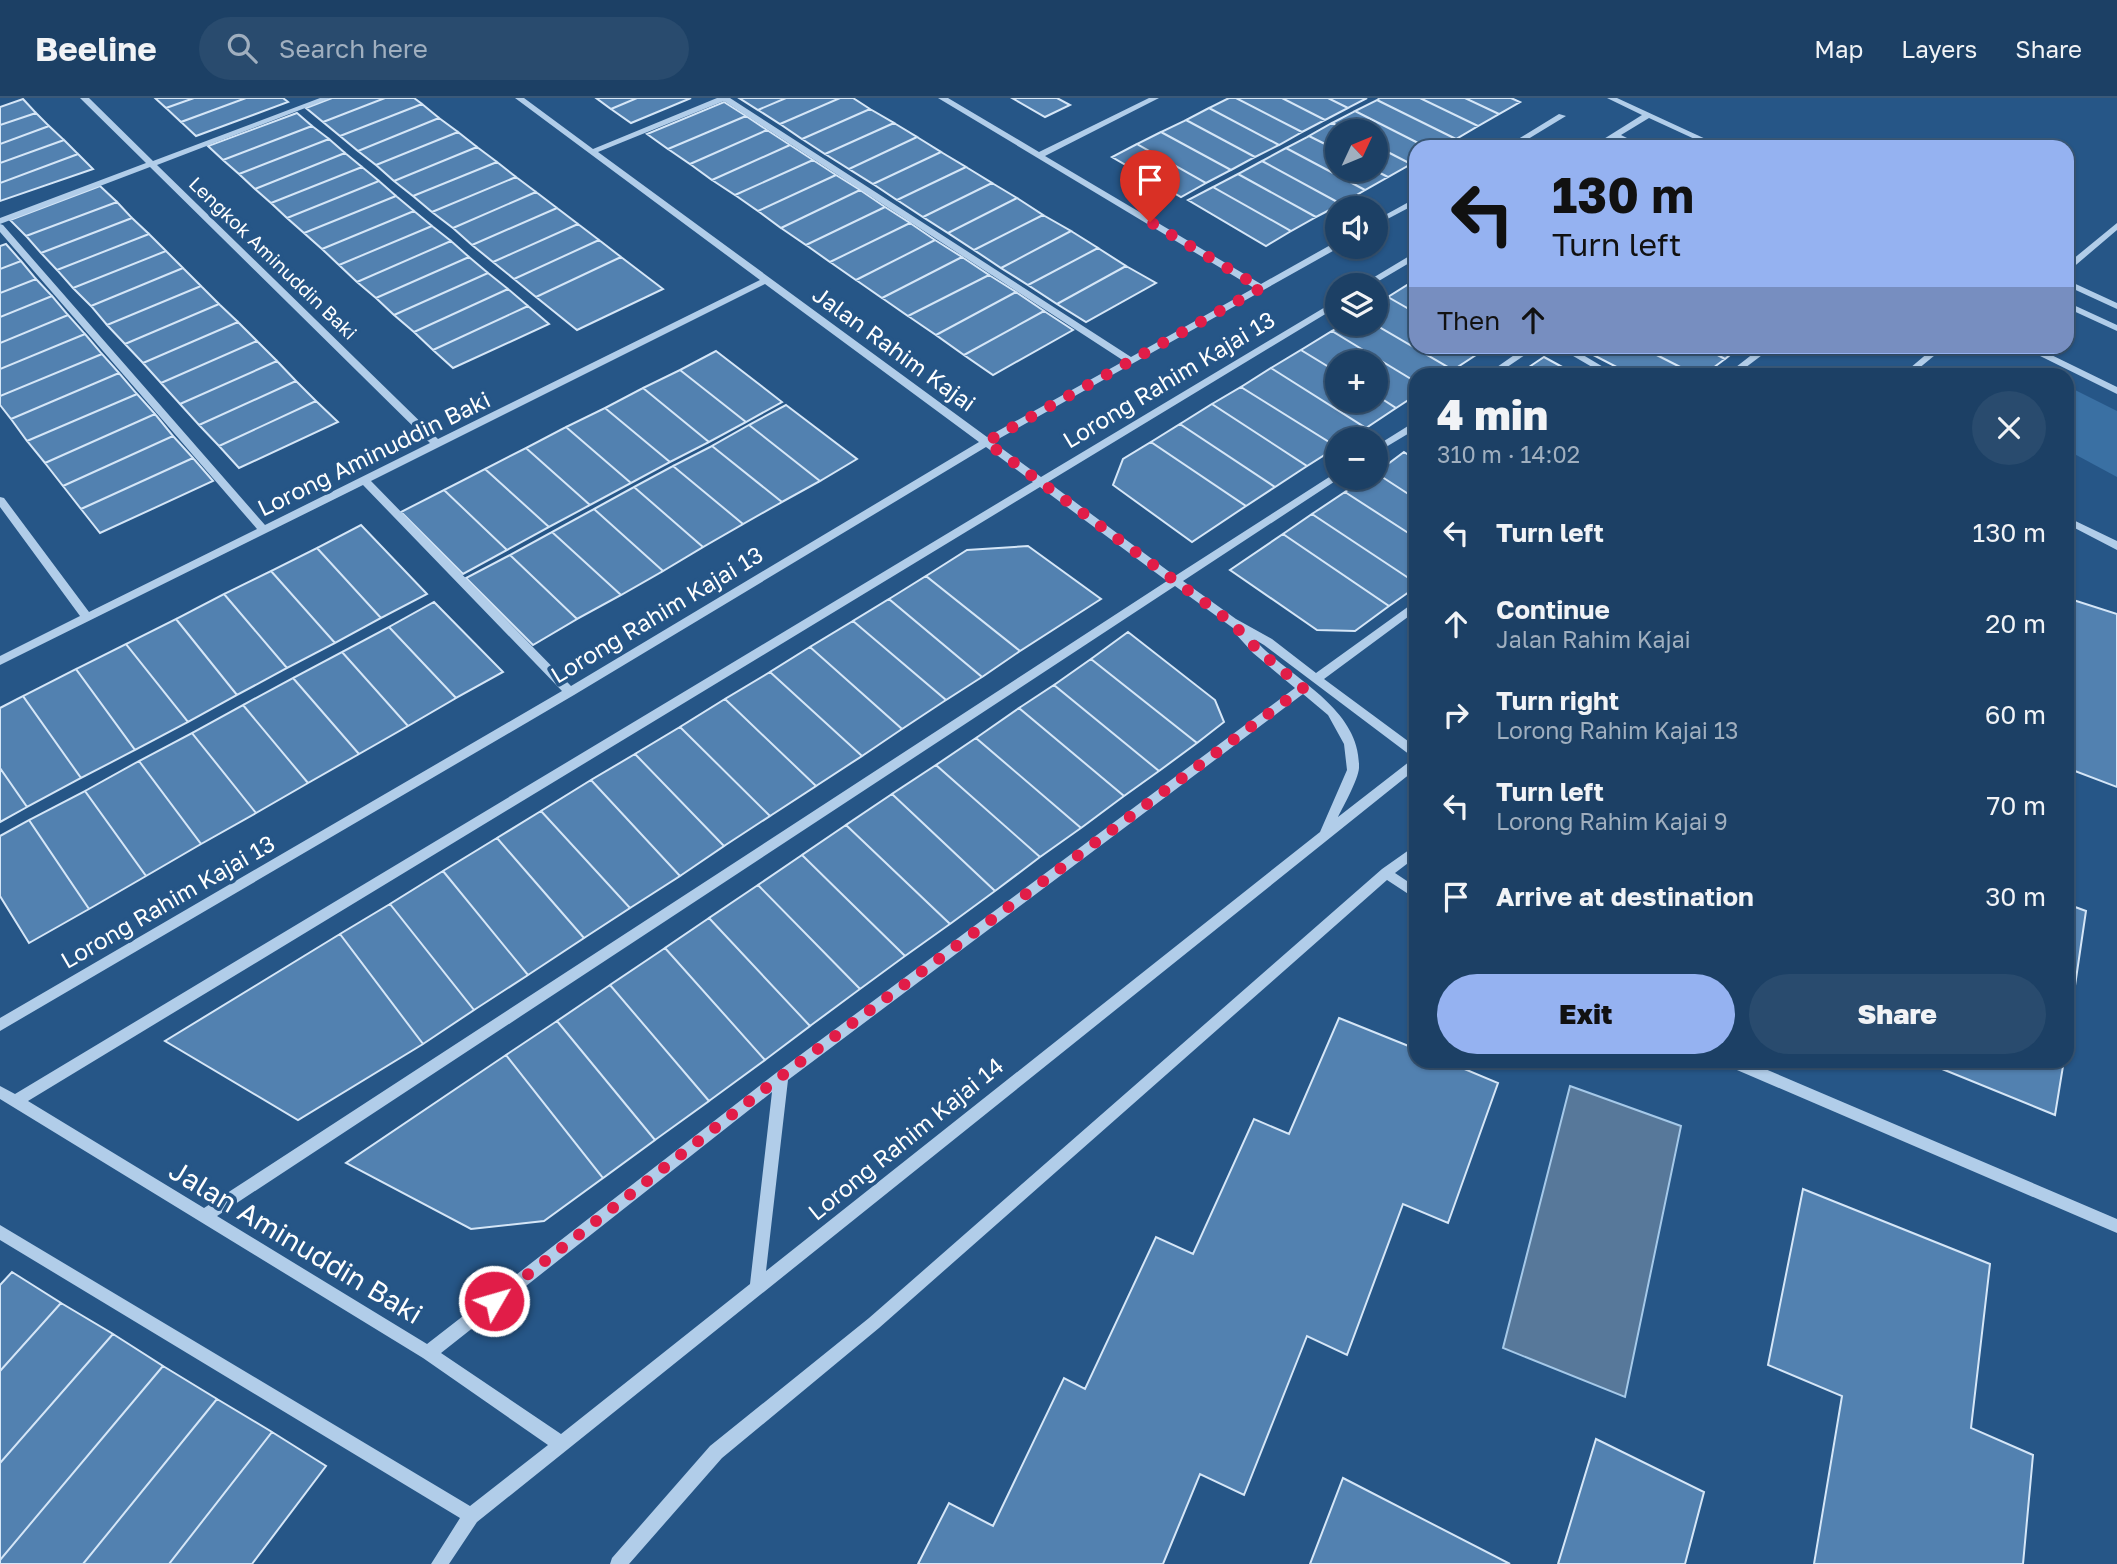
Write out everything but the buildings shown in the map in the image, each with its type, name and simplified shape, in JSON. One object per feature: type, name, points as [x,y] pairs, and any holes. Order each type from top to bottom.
[{"type":"street","name":"Lengkok Aminuddin Baki","points":[[84,98],[437,444]]},
{"type":"street","points":[[0,221],[327,98]]},
{"type":"street","name":"Jalan Rahim Kajai","points":[[519,98],[1231,622],[1268,642],[1409,749]]},
{"type":"street","points":[[592,152],[724,98],[1131,361]]},
{"type":"street","points":[[942,98],[1261,288]]},
{"type":"street","points":[[1038,156],[1155,98]]},
{"type":"street","points":[[1611,98],[1703,140]]},
{"type":"street","points":[[1607,140],[1648,115]]},
{"type":"street","points":[[1521,140],[1562,117]]},
{"type":"street","points":[[1615,135],[1626,140]]},
{"type":"street","points":[[1388,216],[1409,204]]},
{"type":"street","points":[[2074,262],[2117,226]]},
{"type":"street","points":[[0,227],[264,530]]},
{"type":"street","name":"Lorong Rahim Kajai 13","points":[[0,1025],[570,692],[986,442],[1325,252]]},
{"type":"street","points":[[1388,273],[1409,262]]},
{"type":"street","name":"Lorong Aminuddin Baki","points":[[0,661],[766,280]]},
{"type":"street","points":[[2074,286],[2117,306]]},
{"type":"street","points":[[2074,308],[2117,328]]},
{"type":"street","name":"Lorong Rahim Kajai 13","points":[[16,1101],[1325,310]]},
{"type":"street","points":[[1501,368],[1522,354]]},
{"type":"street","points":[[1574,354],[1599,368]]},
{"type":"street","points":[[1739,368],[1759,354]]},
{"type":"street","points":[[1914,368],[1932,354]]},
{"type":"street","points":[[2041,354],[2069,368]]},
{"type":"street","points":[[2074,370],[2117,391]]},
{"type":"street","points":[[1388,442],[1409,429]]},
{"type":"street","points":[[363,480],[570,692]]},
{"type":"street","points":[[204,1216],[1325,483]]},
{"type":"street","points":[[0,500],[87,618]]},
{"type":"street","points":[[2074,524],[2117,546]]},
{"type":"street","points":[[1316,678],[1409,610]]},
{"type":"street","points":[[1231,622],[1258,650],[1332,712],[1350,744],[1353,770],[1324,834]]},
{"type":"street","points":[[428,1353],[780,1077],[1303,688]]},
{"type":"street","name":"Lorong Rahim Kajai 14","points":[[439,1564],[471,1516],[1409,767]]},
{"type":"street","points":[[618,1564],[716,1452],[874,1323],[1409,855]]},
{"type":"street","points":[[1386,873],[1409,889]]},
{"type":"street","points":[[1747,1068],[2117,1226]]},
{"type":"street","points":[[757,1288],[780,1077]]},
{"type":"street","name":"Jalan Aminuddin Baki","points":[[0,1092],[428,1353],[561,1444]]},
{"type":"street","points":[[0,1232],[471,1516]]},
{"type":"shaded area","points":[[2074,391],[2117,411],[2117,477],[2074,454]]},
{"type":"shaded area","points":[[1570,1086],[1681,1126],[1625,1397],[1503,1348]]},
{"type":"route","points":[[494,1301],[780,1077],[1303,688],[1258,650],[1231,622],[986,442],[1261,288],[1150,222]]}]
